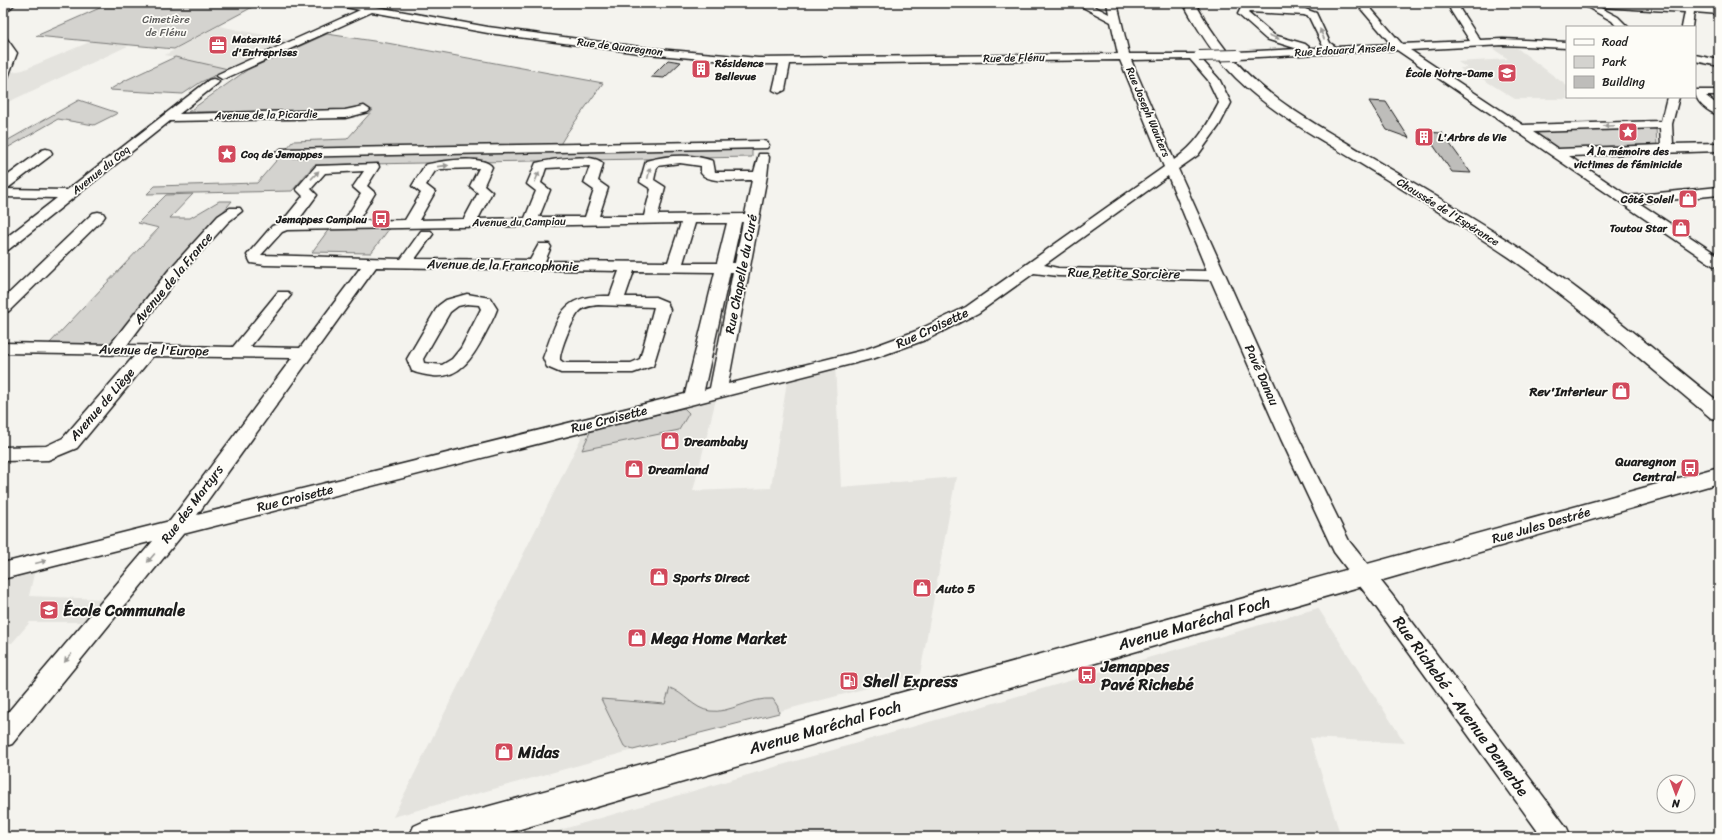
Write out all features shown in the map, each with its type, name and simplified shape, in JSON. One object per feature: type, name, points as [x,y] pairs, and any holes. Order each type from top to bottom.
[{"type":"main road","name":"Chaussée de l'Espérance","points":[[1189,3],[1200,24],[1227,62],[1266,98],[1308,126],[1487,235],[1542,272],[1608,323],[1719,413]]},
{"type":"main road","name":"Rue Jules Destrée","points":[[1363,575],[1719,475]]},
{"type":"main road","name":"Avenue Maréchal Foch","points":[[425,837],[486,823],[1363,575]]},
{"type":"street","points":[[3,10],[11,3]]},
{"type":"street","name":"Rue de Quaregnon","points":[[339,3],[488,30],[718,58],[785,62],[903,60]]},
{"type":"street","points":[[374,9],[391,3]]},
{"type":"street","points":[[1080,3],[1115,20]]},
{"type":"street","name":"Rue Joseph Wauters","points":[[1112,3],[1124,57],[1172,168]]},
{"type":"street","points":[[1361,3],[1400,48],[1719,263]]},
{"type":"street","points":[[1453,3],[1456,11],[1478,44]]},
{"type":"street","points":[[1585,3],[1690,5],[1719,11]]},
{"type":"street","points":[[1585,3],[1615,19],[1622,26]]},
{"type":"street","points":[[1687,26],[1690,5]]},
{"type":"street","name":"Avenue du Coq","points":[[3,247],[200,92],[220,81],[238,80],[239,72],[374,9]]},
{"type":"street","points":[[1309,52],[1301,46],[1270,36],[1243,14],[1244,10],[1300,12],[1313,15],[1326,44],[1334,51]]},
{"type":"street","points":[[3,40],[12,54],[3,77]]},
{"type":"street","name":"Rue Edouard Anseele","points":[[1124,57],[1238,55],[1524,42],[1566,44]]},
{"type":"street","name":"Rue Croisette","points":[[3,571],[869,354],[922,335],[972,310],[1186,159],[1201,145],[1225,103],[1213,78],[1196,56]]},
{"type":"street","name":"Rue de Flénu","points":[[903,60],[1124,57]]},
{"type":"street","points":[[1696,58],[1719,63]]},
{"type":"street","points":[[779,90],[785,62]]},
{"type":"street","points":[[1696,92],[1717,93]]},
{"type":"street","points":[[1696,92],[1702,99],[1719,111]]},
{"type":"street","points":[[1667,148],[1666,124],[1673,98]]},
{"type":"street","name":"Avenue de la Picardie","points":[[166,118],[345,114],[364,110]]},
{"type":"street","points":[[1521,129],[1666,124]]},
{"type":"street","points":[[1556,153],[1719,147]]},
{"type":"street","name":"Rue Chapelle du Curé","points":[[281,153],[763,151],[760,176],[718,391]]},
{"type":"street","points":[[3,185],[46,153]]},
{"type":"street","points":[[650,219],[658,187],[647,182],[652,164],[660,161],[701,160],[708,164],[707,174],[712,176],[760,176]]},
{"type":"street","points":[[530,221],[543,190],[534,184],[541,166],[551,163],[591,162],[597,164],[591,183],[601,188],[591,220]]},
{"type":"street","points":[[409,224],[428,192],[419,186],[430,168],[440,165],[481,164],[486,167],[477,186],[485,192],[470,222]]},
{"type":"street","points":[[286,226],[310,195],[303,189],[318,171],[327,168],[373,167],[360,187],[368,193],[348,225]]},
{"type":"street","name":"Pavé Danau","points":[[1172,168],[1217,276],[1290,439],[1341,546],[1363,575]]},
{"type":"street","points":[[1626,200],[1719,190]]},
{"type":"street","points":[[3,193],[71,194]]},
{"type":"street","name":"Avenue de la France","points":[[114,350],[173,274],[223,219],[235,211]]},
{"type":"street","points":[[3,308],[98,216]]},
{"type":"street","points":[[674,267],[690,218]]},
{"type":"street","points":[[693,398],[735,218]]},
{"type":"street","name":"Avenue du Campiau","points":[[286,226],[752,218]]},
{"type":"street","name":"Avenue de la Francophonie","points":[[286,226],[277,229],[254,255],[256,260],[742,268]]},
{"type":"street","points":[[405,263],[426,234]]},
{"type":"street","points":[[535,265],[544,247]]},
{"type":"street","name":"Rue des Martyrs","points":[[3,736],[176,528],[371,263]]},
{"type":"street","points":[[616,301],[628,266]]},
{"type":"street","name":"Rue Petite Sorcière","points":[[1032,268],[1058,272],[1217,276]]},
{"type":"street","points":[[237,352],[283,295]]},
{"type":"street","points":[[468,299],[484,301],[489,309],[466,356],[462,361],[443,370],[425,370],[417,366],[414,358],[437,318],[447,306],[468,299]]},
{"type":"street","points":[[589,301],[616,301],[655,302],[661,305],[662,310],[647,362],[633,368],[561,368],[553,363],[551,358],[571,310],[578,304],[589,301]]},
{"type":"street","name":"Avenue de l'Europe","points":[[3,348],[305,353]]},
{"type":"street","name":"Avenue de Liège","points":[[3,454],[48,453],[70,443],[148,350]]},
{"type":"street","name":"Rue Richebé - Avenue Demerbe","points":[[1363,575],[1558,837]]},
{"type":"shaded area","points":[[219,26],[298,42],[234,71],[165,55]]},
{"type":"shaded area","points":[[92,41],[130,45],[6,103],[3,102],[3,77],[5,73],[23,70]]},
{"type":"shaded area","name":"École Notre-Dame","points":[[1513,45],[1566,85],[1566,98],[1585,99],[1515,99],[1481,78],[1471,79],[1461,72],[1463,71],[1460,68],[1467,68],[1458,62],[1508,59],[1489,46]]},
{"type":"shaded area","points":[[835,363],[841,487],[956,477],[920,674],[633,750],[393,817],[588,424],[718,391],[693,491],[771,488],[788,374]]},
{"type":"shaded area","name":"École Communale","points":[[35,569],[29,596],[104,599],[83,622],[30,622],[12,643],[3,642],[3,578]]},
{"type":"shaded area","points":[[1318,608],[1405,743],[1310,738],[1341,837],[536,837]]},
{"type":"green space","name":"Cimetière de Flénu","points":[[111,3],[260,3],[174,49],[36,36]]},
{"type":"green space","points":[[327,34],[387,43],[603,83],[556,151],[752,149],[752,157],[314,165],[292,191],[147,194],[155,186],[257,183],[293,141],[347,139],[373,110],[188,112],[247,70]]},
{"type":"green space","points":[[175,57],[228,69],[201,82],[183,94],[109,90],[126,80]]},
{"type":"green space","points":[[79,100],[118,113],[94,125],[58,119],[7,148],[3,148],[3,143]]},
{"type":"green space","points":[[1656,127],[1657,146],[1559,150],[1533,132]]},
{"type":"green space","points":[[193,194],[170,218],[190,218],[219,201],[232,201],[118,339],[108,344],[49,344],[159,228],[138,223],[166,195]]},
{"type":"green space","points":[[329,229],[389,229],[371,253],[312,252]]},
{"type":"green space","points":[[684,408],[689,413],[679,430],[582,450],[591,430]]},
{"type":"green space","points":[[670,688],[680,693],[704,710],[725,710],[756,700],[773,699],[778,707],[779,713],[633,750],[624,746],[601,699],[665,704]]},
{"type":"building","points":[[668,60],[681,62],[664,78],[651,77]]},
{"type":"building","points":[[1369,101],[1386,102],[1409,138],[1387,130]]},
{"type":"building","points":[[1424,132],[1442,133],[1471,173],[1452,172]]},
{"type":"place","name":"Maternité d'Entreprises","points":[[218,45]]},
{"type":"place","name":"Résidence Bellevue","points":[[701,69]]},
{"type":"place","name":"École Notre-Dame","points":[[1507,73]]},
{"type":"place","name":"À la mémoire des victimes de féminicide","points":[[1628,132]]},
{"type":"place","name":"L'Arbre de Vie","points":[[1424,137]]},
{"type":"place","name":"Coq de Jemappes","points":[[227,154]]},
{"type":"place","name":"Côté Soleil","points":[[1688,199]]},
{"type":"place","name":"Jemappes Campiau","points":[[381,219]]},
{"type":"place","name":"Toutou Star","points":[[1681,228]]},
{"type":"place","name":"Rev'Interieur","points":[[1621,391]]},
{"type":"place","name":"Dreambaby","points":[[670,441]]},
{"type":"place","name":"Quaregnon Central","points":[[1690,468]]},
{"type":"place","name":"Dreamland","points":[[634,469]]},
{"type":"place","name":"Sports Direct","points":[[659,577]]},
{"type":"place","name":"Auto 5","points":[[922,588]]},
{"type":"place","name":"École Communale","points":[[49,610]]},
{"type":"place","name":"Mega Home Market","points":[[637,638]]},
{"type":"place","name":"Jemappes Pavé Richebé","points":[[1087,675]]},
{"type":"place","name":"Shell Express","points":[[849,681]]},
{"type":"place","name":"Midas","points":[[504,752]]}]
